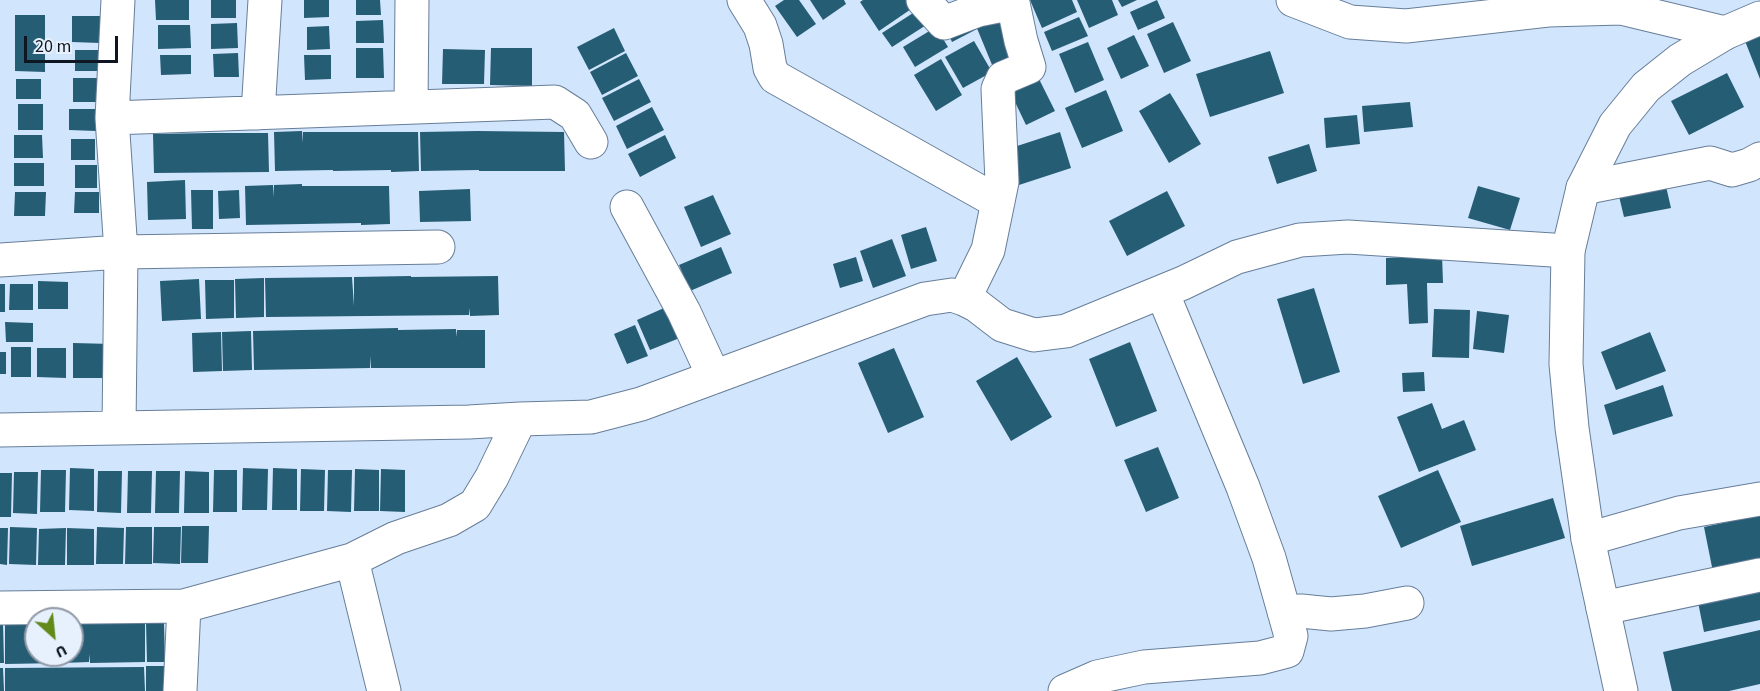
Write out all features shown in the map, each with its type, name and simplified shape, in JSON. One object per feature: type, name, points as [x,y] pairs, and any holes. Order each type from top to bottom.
[{"type":"street","points":[[118,0],[112,118],[121,252],[119,428]]},
{"type":"street","points":[[258,113],[265,0]]},
{"type":"street","points":[[411,107],[412,0]]},
{"type":"street","points":[[744,0],[760,26],[770,68],[775,77],[998,202]]},
{"type":"street","points":[[923,0],[944,23],[978,10],[1013,3],[1029,68],[1003,78],[998,89],[1002,182],[988,250],[964,299]]},
{"type":"street","points":[[1293,0],[1350,22],[1406,26],[1548,10],[1621,8],[1725,33]]},
{"type":"street","points":[[1621,691],[1588,539],[1572,428],[1566,364],[1568,251],[1583,188],[1615,125],[1646,87],[1680,60],[1725,33],[1760,18]]},
{"type":"street","points":[[112,118],[555,102],[575,115],[591,142]]},
{"type":"street","points":[[1583,188],[1710,163],[1732,170],[1760,159]]},
{"type":"street","points":[[627,207],[684,312],[714,377]]},
{"type":"street","points":[[0,430],[469,422],[591,417],[641,404],[925,299],[952,295],[976,305],[1002,326],[1034,335],[1066,331],[1162,292],[1238,257],[1300,240],[1348,237],[1568,251]]},
{"type":"street","points":[[0,260],[121,252],[438,247]]},
{"type":"street","points":[[1065,691],[1097,677],[1144,667],[1260,658],[1287,651],[1291,636],[1269,558],[1243,487],[1162,292]]},
{"type":"street","points":[[0,608],[184,606],[352,560],[396,538],[449,520],[475,505],[492,477],[520,419]]},
{"type":"street","points":[[1588,539],[1679,513],[1760,499]]},
{"type":"street","points":[[352,560],[384,691]]},
{"type":"street","points":[[1603,608],[1760,575]]},
{"type":"street","points":[[1284,612],[1331,614],[1365,611],[1407,603]]},
{"type":"street","points":[[180,691],[184,606]]},
{"type":"building","points":[[155,0],[189,0],[189,20],[156,20]]},
{"type":"building","points":[[211,0],[236,0],[236,18],[211,18]]},
{"type":"building","points":[[304,0],[329,0],[329,17],[304,18]]},
{"type":"building","points":[[356,0],[380,0],[381,15],[356,15]]},
{"type":"building","points":[[784,0],[799,0],[816,24],[797,37],[775,6]]},
{"type":"building","points":[[810,0],[844,0],[846,4],[823,20]]},
{"type":"building","points":[[863,0],[914,0],[917,5],[879,31],[860,2]]},
{"type":"building","points":[[1030,0],[1072,0],[1077,12],[1042,28]]},
{"type":"building","points":[[1077,0],[1112,0],[1118,15],[1089,28]]},
{"type":"building","points":[[1118,0],[1137,0],[1122,7]]},
{"type":"building","points":[[1157,0],[1165,18],[1138,30],[1130,12]]},
{"type":"building","points":[[924,6],[934,20],[892,47],[882,33]]},
{"type":"building","points":[[1001,10],[1022,61],[995,72],[974,21]]},
{"type":"building","points":[[15,15],[45,15],[45,72],[15,71]]},
{"type":"building","points":[[72,16],[101,16],[100,43],[72,42]]},
{"type":"building","points":[[970,17],[977,29],[952,42],[946,29]]},
{"type":"building","points":[[1079,17],[1088,36],[1052,51],[1044,32]]},
{"type":"building","points":[[383,20],[384,43],[356,43],[356,21]]},
{"type":"building","points":[[1173,22],[1191,61],[1164,73],[1147,34]]},
{"type":"building","points":[[237,23],[238,48],[211,49],[211,24]]},
{"type":"building","points":[[158,25],[190,25],[191,48],[158,49]]},
{"type":"building","points":[[329,26],[330,49],[307,50],[307,27]]},
{"type":"building","points":[[936,27],[948,47],[915,67],[903,47]]},
{"type":"building","points":[[614,28],[625,51],[589,70],[577,47]]},
{"type":"building","points":[[1134,35],[1149,66],[1121,79],[1107,48]]},
{"type":"building","points":[[1760,35],[1760,79],[1745,41]]},
{"type":"building","points":[[974,41],[992,72],[963,88],[945,57]]},
{"type":"building","points":[[1088,42],[1104,80],[1075,93],[1059,54]]},
{"type":"building","points":[[356,48],[383,48],[384,78],[356,78]]},
{"type":"building","points":[[491,48],[532,48],[532,86],[490,85]]},
{"type":"building","points":[[443,49],[485,50],[484,84],[442,84]]},
{"type":"building","points":[[75,50],[105,50],[104,71],[75,71]]},
{"type":"building","points":[[1270,51],[1284,93],[1210,117],[1196,74]]},
{"type":"building","points":[[238,53],[239,77],[214,77],[213,54]]},
{"type":"building","points":[[626,53],[638,76],[602,95],[590,72]]},
{"type":"building","points":[[160,55],[191,55],[191,74],[161,75]]},
{"type":"building","points":[[304,55],[331,55],[331,79],[305,80]]},
{"type":"building","points":[[941,59],[962,95],[936,111],[914,75]]},
{"type":"building","points":[[1033,67],[1055,111],[1026,125],[1005,81]]},
{"type":"building","points":[[1727,73],[1744,107],[1689,135],[1671,101]]},
{"type":"building","points":[[73,78],[100,78],[100,102],[73,102]]},
{"type":"building","points":[[16,79],[41,79],[41,99],[16,99]]},
{"type":"building","points":[[639,79],[651,102],[614,121],[602,98]]},
{"type":"building","points":[[1106,90],[1123,131],[1082,148],[1065,108]]},
{"type":"building","points":[[1170,93],[1201,144],[1169,163],[1139,111]]},
{"type":"building","points":[[1410,102],[1413,127],[1364,132],[1362,106]]},
{"type":"building","points":[[18,104],[43,104],[43,130],[18,130]]},
{"type":"building","points":[[652,107],[664,130],[627,149],[616,126]]},
{"type":"building","points":[[69,109],[96,109],[96,131],[69,130]]},
{"type":"building","points":[[1357,115],[1360,144],[1326,148],[1324,118]]},
{"type":"building","points":[[302,131],[303,143],[303,132],[418,132],[419,171],[275,171],[274,132]]},
{"type":"building","points":[[420,132],[564,132],[565,171],[421,171]]},
{"type":"building","points":[[1060,132],[1071,168],[1019,185],[1008,149]]},
{"type":"building","points":[[268,133],[269,172],[154,173],[153,134]]},
{"type":"building","points":[[14,135],[42,135],[43,158],[14,158]]},
{"type":"building","points":[[665,135],[676,158],[640,177],[628,154]]},
{"type":"building","points":[[71,139],[95,139],[95,160],[71,160]]},
{"type":"building","points":[[1309,144],[1317,171],[1277,184],[1268,157]]},
{"type":"building","points":[[14,163],[44,163],[44,186],[14,186]]},
{"type":"building","points":[[75,165],[97,165],[97,188],[75,188]]},
{"type":"building","points":[[185,180],[186,219],[148,220],[147,182]]},
{"type":"building","points":[[1665,182],[1671,208],[1624,217],[1618,192]]},
{"type":"building","points":[[302,184],[302,186],[389,186],[390,224],[246,225],[245,186],[273,185],[273,197],[274,185]]},
{"type":"building","points":[[1478,186],[1520,198],[1510,230],[1468,218]]},
{"type":"building","points":[[470,189],[471,221],[420,222],[419,191]]},
{"type":"building","points":[[191,190],[213,190],[213,229],[192,229]]},
{"type":"building","points":[[239,190],[240,218],[219,219],[218,191]]},
{"type":"building","points":[[1167,191],[1185,226],[1127,256],[1109,221]]},
{"type":"building","points":[[15,192],[46,192],[45,216],[14,216]]},
{"type":"building","points":[[75,192],[99,192],[99,213],[74,213]]},
{"type":"building","points":[[713,195],[731,234],[701,247],[684,207]]},
{"type":"building","points":[[926,227],[937,261],[911,269],[901,235]]},
{"type":"building","points":[[892,239],[906,276],[873,288],[860,251]]},
{"type":"building","points":[[721,247],[732,273],[690,291],[679,265]]},
{"type":"building","points":[[1442,255],[1443,283],[1427,283],[1428,323],[1409,324],[1407,284],[1386,285],[1386,258]]},
{"type":"building","points":[[856,257],[863,281],[840,288],[833,264]]},
{"type":"building","points":[[498,276],[499,315],[470,316],[470,308],[469,315],[266,317],[265,278],[352,277],[354,306],[354,277]]},
{"type":"building","points":[[264,278],[264,317],[236,318],[235,279]]},
{"type":"building","points":[[199,279],[201,319],[162,321],[160,281]]},
{"type":"building","points":[[205,280],[234,280],[234,318],[206,319]]},
{"type":"building","points":[[38,281],[68,282],[68,309],[38,309]]},
{"type":"building","points":[[0,284],[5,284],[5,312],[0,312]]},
{"type":"building","points":[[10,284],[33,284],[33,310],[9,310]]},
{"type":"building","points":[[1314,288],[1340,372],[1303,384],[1277,299]]},
{"type":"building","points":[[673,304],[687,335],[650,350],[637,320]]},
{"type":"building","points":[[1434,309],[1470,310],[1469,358],[1432,357]]},
{"type":"building","points":[[1477,311],[1509,315],[1504,353],[1473,349]]},
{"type":"building","points":[[5,322],[33,323],[33,342],[6,342]]},
{"type":"building","points":[[635,325],[648,356],[627,364],[614,334]]},
{"type":"building","points":[[398,328],[398,330],[456,329],[456,337],[457,330],[485,330],[485,368],[371,368],[370,356],[370,368],[254,370],[253,331]]},
{"type":"building","points":[[251,331],[252,370],[223,371],[222,332]]},
{"type":"building","points":[[221,332],[222,371],[193,372],[192,333]]},
{"type":"building","points":[[1650,332],[1666,371],[1616,390],[1601,352]]},
{"type":"building","points":[[1130,342],[1157,411],[1116,427],[1089,359]]},
{"type":"building","points":[[73,343],[112,344],[112,378],[73,378]]},
{"type":"building","points":[[11,347],[31,347],[31,377],[11,377]]},
{"type":"building","points":[[37,348],[66,348],[66,378],[37,377]]},
{"type":"building","points":[[894,348],[924,417],[888,433],[858,363]]},
{"type":"building","points":[[0,352],[6,352],[6,374],[0,374]]},
{"type":"building","points":[[1017,357],[1052,417],[1011,441],[976,381]]},
{"type":"building","points":[[1424,372],[1425,391],[1403,392],[1402,373]]},
{"type":"building","points":[[1663,385],[1673,416],[1613,435],[1604,405]]},
{"type":"building","points":[[1432,403],[1442,429],[1464,420],[1476,450],[1419,472],[1397,417]]},
{"type":"building","points":[[1158,447],[1179,498],[1146,512],[1124,460]]},
{"type":"building","points":[[70,468],[94,469],[94,511],[69,510]]},
{"type":"building","points":[[243,468],[268,469],[267,510],[242,510]]},
{"type":"building","points":[[273,468],[297,469],[297,510],[272,510]]},
{"type":"building","points":[[301,469],[325,470],[324,511],[300,511]]},
{"type":"building","points":[[355,469],[379,470],[379,511],[354,511]]},
{"type":"building","points":[[381,469],[405,470],[405,512],[380,511]]},
{"type":"building","points":[[41,470],[66,470],[65,512],[40,512]]},
{"type":"building","points":[[214,470],[237,470],[237,512],[213,512]]},
{"type":"building","points":[[328,470],[352,470],[351,512],[327,511]]},
{"type":"building","points":[[1438,470],[1461,522],[1401,548],[1378,496]]},
{"type":"building","points":[[98,471],[122,471],[121,513],[97,512]]},
{"type":"building","points":[[128,471],[152,471],[151,513],[127,513]]},
{"type":"building","points":[[156,471],[180,471],[179,513],[155,513]]},
{"type":"building","points":[[185,471],[209,472],[209,513],[184,513]]},
{"type":"building","points":[[14,472],[38,472],[37,514],[13,513]]},
{"type":"building","points":[[0,473],[12,473],[11,517],[0,517]]},
{"type":"building","points":[[1553,498],[1565,538],[1472,566],[1460,526]]},
{"type":"building","points":[[1760,515],[1760,568],[1714,577],[1704,527]]},
{"type":"building","points":[[182,526],[209,526],[208,563],[181,563]]},
{"type":"building","points":[[10,527],[37,528],[36,565],[9,564]]},
{"type":"building","points":[[97,527],[124,528],[123,564],[96,564]]},
{"type":"building","points":[[126,527],[152,527],[152,564],[125,564]]},
{"type":"building","points":[[154,527],[181,527],[180,564],[153,563]]},
{"type":"building","points":[[0,528],[8,528],[7,565],[0,564]]},
{"type":"building","points":[[66,528],[65,565],[38,565],[39,529]]},
{"type":"building","points":[[67,528],[94,529],[94,565],[67,565]]},
{"type":"building","points":[[1760,579],[1760,620],[1704,632],[1696,592]]},
{"type":"building","points":[[145,623],[145,662],[90,663],[90,654],[89,662],[84,662],[84,624]]},
{"type":"building","points":[[146,623],[164,623],[165,662],[147,662]]},
{"type":"building","points":[[0,624],[3,624],[4,663],[0,663]]},
{"type":"building","points":[[5,625],[24,625],[24,664],[5,664]]},
{"type":"building","points":[[1760,630],[1760,684],[1729,691],[1672,691],[1663,652]]},
{"type":"building","points":[[146,666],[165,666],[165,691],[146,691]]},
{"type":"building","points":[[144,667],[145,691],[5,691],[5,668]]},
{"type":"building","points":[[0,668],[3,668],[4,691],[0,691]]}]
